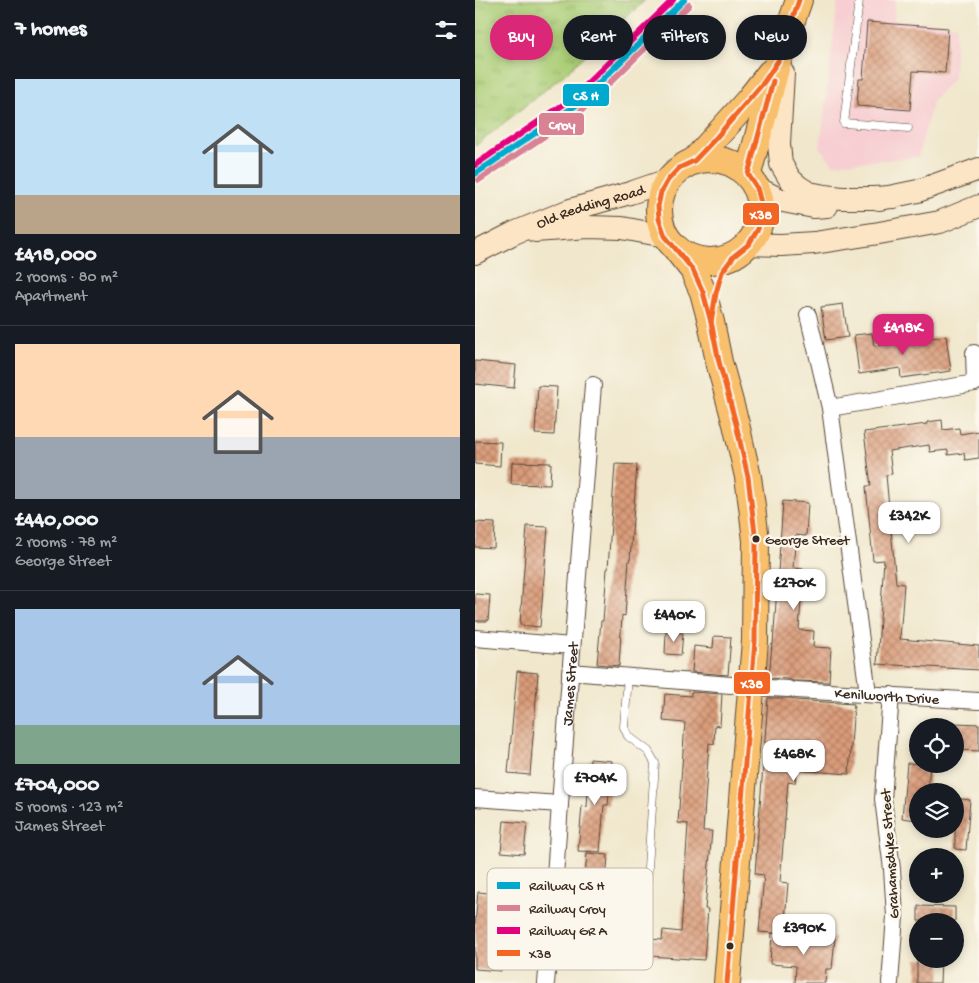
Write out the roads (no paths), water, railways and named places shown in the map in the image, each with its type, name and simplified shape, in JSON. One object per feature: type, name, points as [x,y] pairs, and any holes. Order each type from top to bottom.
[{"type":"main road","points":[[794,15],[799,0]]},
{"type":"main road","points":[[784,60],[779,144],[781,164],[790,179],[820,202]]},
{"type":"main road","points":[[694,161],[764,82],[778,61]]},
{"type":"main road","points":[[711,322],[722,272],[758,229],[761,203],[752,181],[778,61]]},
{"type":"main road","points":[[727,983],[742,686],[755,640],[756,541],[748,477],[703,292],[693,270],[671,243],[659,219],[658,206],[661,192],[668,180],[679,168],[694,161],[707,158],[724,160],[739,167],[752,181],[783,201],[820,202],[894,196],[918,191],[979,169]]},
{"type":"main road","name":"Old Redding Road","points":[[475,253],[514,233],[570,210],[668,180]]},
{"type":"main road","points":[[671,243],[690,258],[702,261],[717,261],[741,250],[814,243],[939,222],[979,206]]},
{"type":"main road","name":"Old Redding Road","points":[[514,233],[588,227],[622,228],[671,243]]},
{"type":"street","points":[[808,315],[830,408],[868,693]]},
{"type":"street","points":[[830,408],[975,383],[974,353]]},
{"type":"street","name":"James Street","points":[[556,868],[593,385]]},
{"type":"street","points":[[475,638],[572,646]]},
{"type":"street","points":[[570,672],[742,686]]},
{"type":"street","name":"Kenilworth Drive","points":[[742,686],[979,701]]},
{"type":"street","name":"Grahamsdyke Street","points":[[890,983],[895,916],[892,868],[883,799],[891,695]]},
{"type":"street","points":[[475,798],[560,804]]},
{"type":"street","name":"James Street","points":[[546,983],[547,970]]},
{"type":"lane","points":[[859,0],[844,123],[908,128]]},
{"type":"lane","points":[[628,676],[624,727],[628,736],[648,751],[655,763],[648,868]]},
{"type":"rail line","name":"Croy","points":[[479,180],[580,112],[689,5]]},
{"type":"place","name":"George Street","points":[[756,539]]}]
